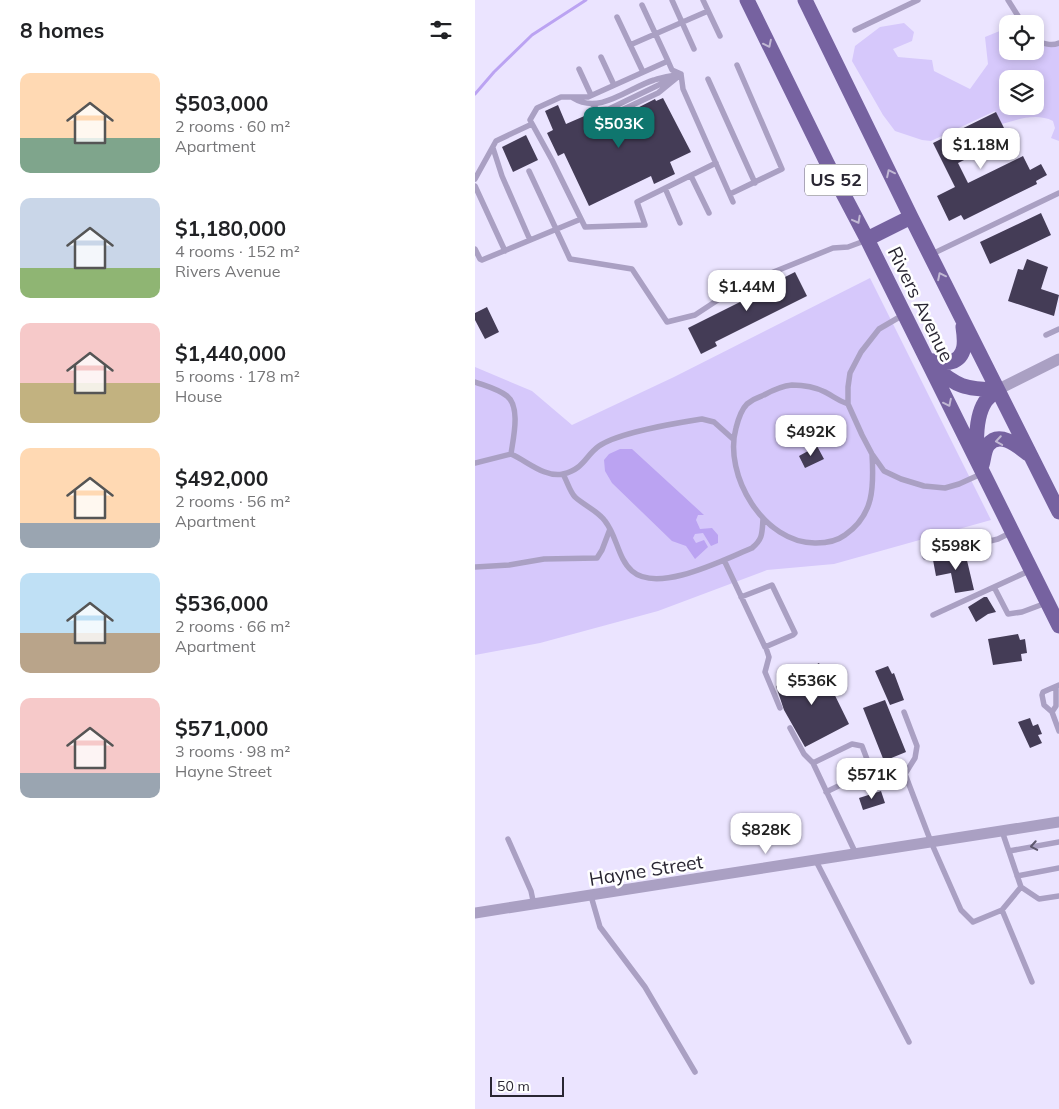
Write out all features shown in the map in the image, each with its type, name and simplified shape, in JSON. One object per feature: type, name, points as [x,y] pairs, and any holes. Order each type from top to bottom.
[{"type":"main road","name":"Rivers Avenue","points":[[747,0],[1059,626]]},
{"type":"main road","name":"Rivers Avenue","points":[[805,0],[1059,512]]},
{"type":"main road","points":[[867,240],[911,217]]},
{"type":"main road","points":[[927,360],[950,362],[959,358],[966,345],[962,319]]},
{"type":"main road","points":[[927,360],[950,381],[968,388],[997,390]]},
{"type":"main road","points":[[981,468],[976,436],[985,402],[997,390]]},
{"type":"main road","points":[[981,468],[987,448],[995,440],[1003,439],[1010,441],[1031,457]]},
{"type":"street","points":[[997,390],[1059,359]]},
{"type":"street","name":"Hayne Street","points":[[475,914],[1059,822]]},
{"type":"lane","points":[[672,0],[694,49]]},
{"type":"lane","points":[[703,0],[720,36]]},
{"type":"lane","points":[[855,30],[918,0]]},
{"type":"lane","points":[[1008,0],[1017,15]]},
{"type":"lane","points":[[641,4],[669,60],[672,70],[681,74]]},
{"type":"lane","points":[[630,45],[708,11]]},
{"type":"lane","points":[[617,17],[643,72]]},
{"type":"lane","points":[[1044,43],[1055,45],[1059,43]]},
{"type":"lane","points":[[601,57],[614,85]]},
{"type":"lane","points":[[669,60],[591,95],[561,97],[537,108],[530,120],[585,228],[645,224],[637,202],[716,163]]},
{"type":"lane","points":[[730,194],[782,169],[737,66]]},
{"type":"lane","points":[[579,69],[591,95]]},
{"type":"lane","points":[[572,97],[579,102],[592,104],[605,102],[654,80],[681,74]]},
{"type":"lane","points":[[592,104],[601,114],[611,115],[658,93],[681,74]]},
{"type":"lane","points":[[681,74],[683,89],[733,202]]},
{"type":"lane","points":[[708,79],[755,182]]},
{"type":"lane","points":[[475,179],[496,141],[532,124]]},
{"type":"lane","points":[[493,148],[502,176],[530,240]]},
{"type":"lane","points":[[529,171],[570,259],[632,269],[667,322],[695,314],[739,286],[833,248],[848,247],[867,240]]},
{"type":"lane","points":[[691,176],[709,213]]},
{"type":"lane","points":[[475,186],[505,251]]},
{"type":"lane","points":[[665,188],[680,223]]},
{"type":"lane","points":[[930,255],[1059,193]]},
{"type":"lane","points":[[475,250],[482,260],[581,219]]},
{"type":"lane","points":[[904,314],[879,329],[861,352],[851,373],[848,386],[848,404],[872,454],[885,471],[891,475],[935,488],[945,488],[959,484],[981,468]]},
{"type":"lane","points":[[1046,336],[1059,329]]},
{"type":"lane","points":[[475,382],[495,389],[509,397],[514,407],[515,422],[511,454]]},
{"type":"lane","points":[[848,404],[816,388],[792,385],[780,386],[746,405],[739,419],[733,439],[737,469],[744,489],[763,519],[777,531],[789,538],[806,543],[825,543],[841,538],[853,529],[869,507],[872,482],[872,454]]},
{"type":"lane","points":[[475,463],[511,454],[550,474],[563,474],[582,465],[599,446],[629,433],[702,419],[714,422],[733,439]]},
{"type":"lane","points":[[563,474],[574,496],[605,520],[624,560],[633,572],[641,576],[663,578],[686,575],[752,548],[759,542],[763,519]]},
{"type":"lane","points":[[475,568],[544,559],[597,558],[610,529]]},
{"type":"lane","points":[[925,557],[998,539],[1012,532]]},
{"type":"lane","points":[[724,560],[766,648],[769,656],[765,672],[780,708]]},
{"type":"lane","points":[[933,615],[1031,570]]},
{"type":"lane","points":[[741,597],[772,585],[795,633],[766,648]]},
{"type":"lane","points":[[995,587],[1008,614],[1021,612],[1047,603]]},
{"type":"lane","points":[[1052,712],[1056,706],[1057,686],[1043,692],[1042,695],[1044,705],[1052,712],[1059,731]]},
{"type":"lane","points":[[904,712],[917,746],[915,758],[905,774],[931,842],[961,910],[973,922],[1002,910],[1021,886]]},
{"type":"lane","points":[[790,728],[804,754],[813,763],[856,854]]},
{"type":"lane","points":[[813,763],[852,744],[862,746],[871,767],[867,772],[826,792]]},
{"type":"lane","points":[[1002,831],[1021,886],[1039,899],[1059,896]]},
{"type":"lane","points":[[508,839],[531,891],[534,905]]},
{"type":"lane","points":[[1009,851],[1059,842]]},
{"type":"lane","points":[[817,861],[909,1042]]},
{"type":"lane","points":[[1017,876],[1059,868]]},
{"type":"lane","points":[[591,896],[600,927],[645,987],[695,1072]]},
{"type":"lane","points":[[1002,910],[1032,982]]},
{"type":"shaded area","points":[[904,23],[914,32],[912,41],[893,49],[898,57],[932,60],[934,71],[970,89],[988,64],[985,37],[999,31],[999,60],[1044,60],[1044,43],[1059,42],[1059,141],[1051,138],[1055,128],[1053,121],[1034,117],[1002,124],[995,111],[931,141],[895,131],[883,115],[852,61],[855,46],[880,27]]},
{"type":"shaded area","points":[[870,278],[991,520],[834,564],[767,570],[658,611],[540,643],[475,655],[475,367],[532,391],[572,425],[674,377]]},
{"type":"shaded area","points":[[620,449],[632,449],[704,515],[698,515],[696,520],[700,529],[712,528],[718,535],[718,543],[711,546],[703,533],[695,534],[693,538],[696,543],[704,540],[708,547],[695,559],[686,546],[672,541],[612,483],[605,471],[604,460],[609,454]]},
{"type":"building","points":[[663,98],[691,152],[670,162],[675,174],[654,184],[651,176],[589,206],[564,153],[558,156],[547,133],[553,130],[545,111],[558,105],[566,124],[589,114],[596,129],[655,99],[656,101]]},
{"type":"building","points":[[996,112],[1009,138],[958,163],[968,183],[1023,156],[1030,170],[1041,164],[1047,175],[1036,181],[1037,184],[964,220],[961,215],[949,221],[937,196],[955,187],[933,143]]},
{"type":"building","points":[[526,135],[538,160],[513,172],[502,147]]},
{"type":"building","points":[[1041,213],[1051,235],[990,264],[980,242]]},
{"type":"building","points":[[1027,259],[1048,267],[1041,289],[1059,295],[1054,316],[1008,301],[1018,269],[1023,270]]},
{"type":"building","points":[[795,272],[807,296],[715,342],[717,346],[701,354],[688,328],[776,284],[775,282]]},
{"type":"building","points":[[487,307],[499,332],[485,339],[475,320],[475,313]]},
{"type":"building","points":[[817,446],[824,459],[805,468],[799,456]]},
{"type":"building","points":[[965,552],[974,590],[955,593],[951,573],[936,576],[933,560]]},
{"type":"building","points":[[987,597],[996,612],[988,614],[976,622],[968,607]]},
{"type":"building","points":[[1018,634],[1020,640],[1025,639],[1027,653],[1021,654],[1022,661],[993,665],[988,639]]},
{"type":"building","points":[[819,663],[849,724],[805,747],[784,710],[776,686]]},
{"type":"building","points":[[888,666],[892,674],[894,673],[904,700],[890,705],[875,671]]},
{"type":"building","points":[[885,700],[906,752],[884,761],[863,708]]},
{"type":"building","points":[[1030,718],[1033,726],[1038,724],[1042,734],[1038,735],[1042,743],[1030,748],[1018,722]]},
{"type":"building","points":[[881,791],[885,803],[863,810],[859,798]]},
{"type":"waterway","points":[[475,94],[494,72],[532,35],[586,0]]}]
